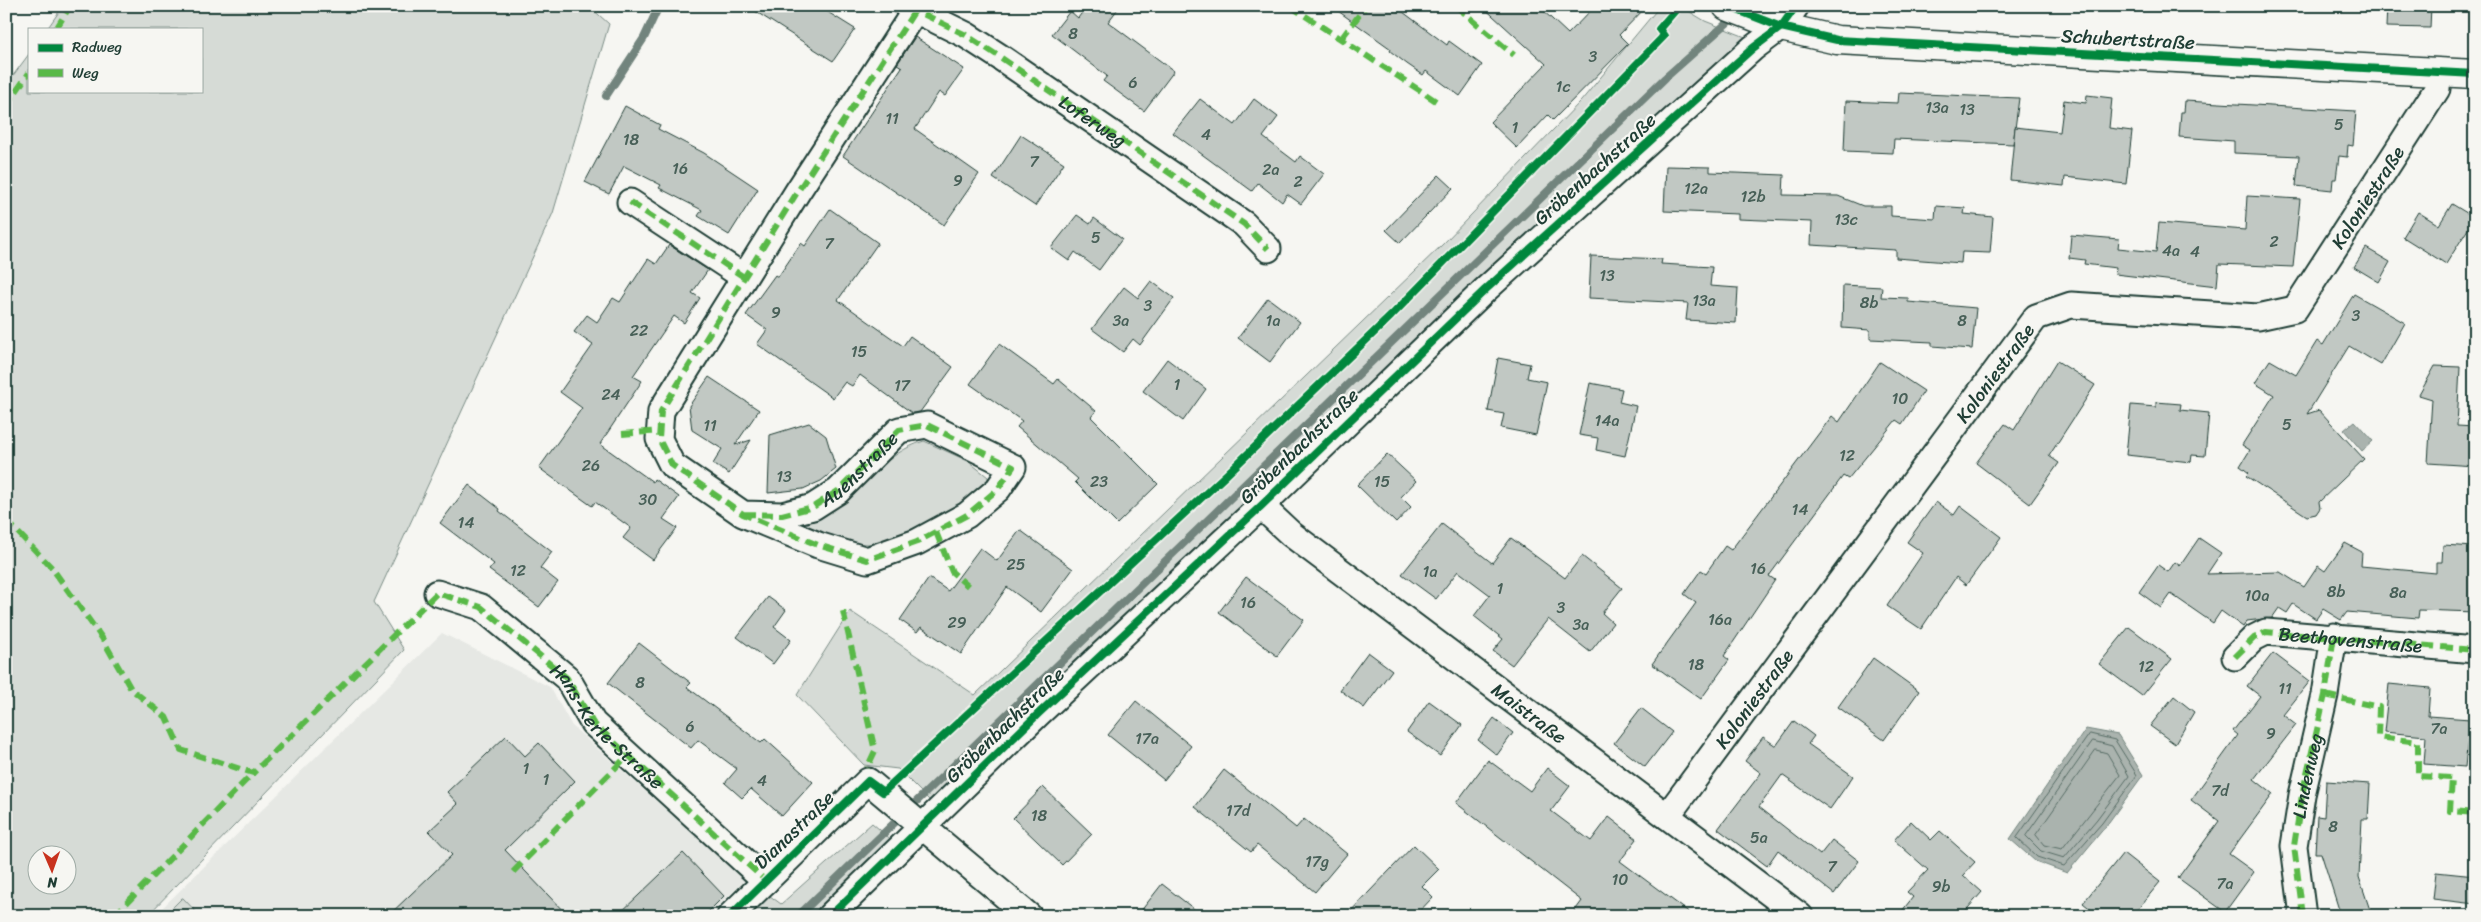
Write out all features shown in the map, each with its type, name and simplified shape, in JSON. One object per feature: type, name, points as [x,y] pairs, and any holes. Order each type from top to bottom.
[{"type":"street","name":"Schubertstraße","points":[[1727,6],[1755,17],[1789,17],[1837,40],[2475,74]]},
{"type":"street","name":"Loferweg","points":[[913,8],[966,35],[1244,224],[1268,250]]},
{"type":"street","name":"Auenstraße","points":[[743,514],[782,515],[813,507],[838,491],[899,430],[927,424],[1013,467],[998,489],[967,515],[917,542],[867,560],[818,545],[743,514],[672,465],[659,438],[661,411],[913,8]]},
{"type":"street","name":"Gröbenbachstraße","points":[[830,916],[902,810],[1038,714],[1261,506],[1485,290],[1789,17]]},
{"type":"street","name":"Koloniestraße","points":[[1668,816],[2036,317],[2071,305],[2258,317],[2295,309],[2437,89],[2438,72]]},
{"type":"street","points":[[630,202],[744,277]]},
{"type":"street","name":"Maistraße","points":[[1261,506],[1290,534],[1800,916]]},
{"type":"street","name":"Hans-Kerle-Straße","points":[[437,593],[481,607],[567,678],[594,723],[766,881]]},
{"type":"street","name":"Beethovenstraße","points":[[2235,657],[2254,638],[2266,632],[2334,636],[2475,650]]},
{"type":"street","name":"Lindenweg","points":[[2303,916],[2294,846],[2302,795],[2325,695],[2334,636]]},
{"type":"street","name":"Dianastraße","points":[[730,916],[868,781],[902,810]]},
{"type":"street","points":[[902,810],[1029,916]]},
{"type":"shaded area","points":[[63,6],[589,6],[609,24],[553,213],[374,602],[404,650],[147,916],[6,916],[6,85],[28,55],[28,92],[202,92],[202,28],[48,28]]},
{"type":"shaded area","points":[[1660,6],[1680,6],[1705,21],[1748,38],[932,803],[898,769],[864,765],[797,695],[850,611],[975,695],[1443,244],[1581,101]]},
{"type":"shaded area","points":[[924,441],[968,461],[988,477],[988,492],[901,540],[869,544],[839,543],[814,538],[805,525],[839,506],[898,453]]},
{"type":"shaded area","points":[[442,633],[550,687],[572,726],[745,880],[708,916],[154,916]]},
{"type":"shaded area","points":[[872,823],[894,842],[817,916],[743,916],[766,893],[781,904]]},
{"type":"shaded area","points":[[182,898],[200,916],[164,916]]},
{"type":"water","points":[[2355,421],[2373,441],[2362,451],[2344,430]]},
{"type":"water","points":[[2086,729],[2118,735],[2143,775],[2106,826],[2067,873],[2035,861],[2010,839]]},
{"type":"building","points":[[747,6],[818,6],[855,29],[833,61]]},
{"type":"building","points":[[1087,6],[1120,6],[1108,22],[1174,71],[1144,111],[1103,81],[1107,76],[1052,34],[1070,11],[1078,18]]},
{"type":"building","points":[[1331,6],[1395,6],[1447,45],[1449,41],[1482,65],[1460,96],[1426,71],[1423,75],[1407,64],[1390,51],[1391,49]]},
{"type":"building","points":[[1482,6],[1538,6],[1568,34],[1595,6],[1647,6],[1619,35],[1628,44],[1553,120],[1548,115],[1517,148],[1490,122],[1546,64]]},
{"type":"building","points":[[2387,6],[2431,6],[2430,28],[2386,27]]},
{"type":"building","points":[[915,37],[964,69],[945,96],[939,92],[915,129],[979,174],[944,225],[843,156],[902,67],[897,64]]},
{"type":"building","points":[[1899,93],[2019,98],[2013,144],[1894,139],[1893,153],[1844,151],[1846,101],[1898,103]]},
{"type":"building","points":[[2087,95],[2112,98],[2109,128],[2132,131],[2126,184],[2065,177],[2064,186],[2010,180],[2015,127],[2060,132],[2064,100],[2086,103]]},
{"type":"building","points":[[1200,99],[1235,125],[1254,99],[1278,117],[1263,137],[1296,162],[1300,156],[1324,174],[1301,204],[1287,194],[1282,202],[1258,183],[1252,191],[1173,133]]},
{"type":"building","points":[[2185,101],[2356,111],[2353,146],[2348,145],[2347,157],[2339,156],[2336,179],[2333,179],[2332,190],[2296,186],[2299,156],[2234,153],[2234,141],[2179,137],[2181,112],[2184,112]]},
{"type":"building","points":[[625,106],[660,125],[658,129],[704,153],[758,189],[729,235],[698,216],[702,210],[659,188],[661,185],[624,166],[609,194],[585,182]]},
{"type":"building","points":[[1021,135],[1064,163],[1035,206],[993,178]]},
{"type":"building","points":[[1666,166],[1710,167],[1710,172],[1784,175],[1783,195],[1838,196],[1863,206],[1891,206],[1891,216],[1935,219],[1936,206],[1965,208],[1964,214],[1993,217],[1990,253],[1962,252],[1961,263],[1896,258],[1896,250],[1811,245],[1812,222],[1738,219],[1738,214],[1664,211]]},
{"type":"building","points":[[1439,175],[1453,188],[1400,243],[1386,230]]},
{"type":"building","points":[[2247,196],[2300,199],[2293,267],[2219,264],[2217,286],[2115,274],[2116,268],[2084,264],[2085,260],[2069,258],[2071,235],[2119,239],[2118,248],[2156,252],[2159,223],[2245,230]]},
{"type":"building","points":[[2452,204],[2475,218],[2446,264],[2403,237],[2418,212],[2439,225]]},
{"type":"building","points":[[830,209],[878,243],[838,300],[903,346],[910,336],[953,367],[920,412],[912,413],[860,375],[852,386],[845,382],[833,398],[757,344],[767,330],[746,315],[775,275],[778,277],[801,243],[805,246]]},
{"type":"building","points":[[1077,215],[1090,224],[1094,218],[1122,239],[1099,270],[1075,252],[1069,261],[1051,248]]},
{"type":"building","points":[[669,245],[708,270],[692,293],[700,298],[684,323],[674,316],[633,376],[642,381],[600,444],[653,482],[654,479],[679,497],[663,519],[677,528],[653,560],[623,538],[631,528],[595,502],[592,506],[539,468],[582,408],[560,392],[593,345],[574,332],[587,315],[597,322],[613,298],[620,302],[648,259],[656,264]]},
{"type":"building","points":[[2366,248],[2390,262],[2379,282],[2354,267]]},
{"type":"building","points":[[1591,256],[1662,259],[1661,264],[1712,267],[1710,286],[1738,288],[1736,323],[1686,320],[1688,303],[1589,298]]},
{"type":"building","points":[[1151,281],[1174,298],[1140,345],[1133,339],[1123,352],[1092,329],[1124,287],[1138,298]]},
{"type":"building","points":[[1843,285],[1882,287],[1881,297],[1908,298],[1908,302],[1976,308],[1972,349],[1932,346],[1932,342],[1870,339],[1870,330],[1842,328]]},
{"type":"building","points":[[2354,294],[2405,323],[2381,365],[2349,346],[2307,414],[2319,410],[2364,459],[2319,502],[2320,508],[2316,514],[2307,516],[2246,476],[2249,473],[2240,466],[2250,450],[2242,445],[2274,395],[2255,383],[2270,360],[2296,375],[2317,341],[2323,345]]},
{"type":"building","points":[[1268,298],[1300,322],[1270,362],[1238,338]]},
{"type":"building","points":[[999,344],[1054,384],[1058,379],[1096,411],[1091,417],[1158,484],[1117,524],[1075,482],[1078,479],[1017,427],[1022,421],[970,384]]},
{"type":"building","points":[[1498,358],[1530,364],[1527,378],[1547,382],[1536,435],[1501,428],[1504,414],[1488,411]]},
{"type":"building","points":[[1167,359],[1206,389],[1183,421],[1143,391]]},
{"type":"building","points":[[2057,361],[2095,385],[2049,456],[2059,463],[2030,504],[1976,463],[2005,424],[2014,430]]},
{"type":"building","points":[[1880,362],[1924,391],[1902,424],[1896,420],[1848,479],[1843,476],[1769,576],[1775,580],[1724,656],[1729,660],[1701,699],[1652,664],[1696,603],[1684,594],[1701,570],[1706,573],[1725,546],[1731,550],[1832,416],[1839,422]]},
{"type":"building","points":[[2435,366],[2460,367],[2457,426],[2475,427],[2475,466],[2428,463],[2432,399],[2419,395]]},
{"type":"building","points":[[709,377],[759,410],[735,445],[751,440],[729,474],[713,464],[722,449],[692,430],[689,406]]},
{"type":"building","points":[[1590,383],[1622,389],[1619,402],[1636,406],[1625,456],[1596,450],[1598,438],[1579,435]]},
{"type":"building","points":[[2156,402],[2181,404],[2180,410],[2209,413],[2205,456],[2192,455],[2191,462],[2126,455],[2131,405],[2156,407]]},
{"type":"building","points":[[809,423],[826,436],[836,469],[821,481],[803,489],[768,493],[770,435]]},
{"type":"building","points":[[1387,454],[1416,481],[1401,497],[1411,507],[1396,523],[1357,485]]},
{"type":"building","points":[[469,485],[552,552],[540,568],[558,582],[539,607],[489,570],[494,564],[440,523]]},
{"type":"building","points":[[1936,502],[1954,515],[1960,506],[2001,537],[1966,585],[1956,577],[1921,629],[1887,606],[1923,553],[1907,542]]},
{"type":"building","points":[[1442,524],[1492,563],[1511,538],[1565,578],[1582,556],[1622,588],[1602,613],[1613,623],[1590,652],[1548,619],[1512,665],[1493,651],[1503,639],[1474,616],[1490,595],[1458,571],[1436,599],[1402,574]]},
{"type":"building","points":[[1020,530],[1073,569],[1041,612],[1007,587],[961,654],[921,627],[917,632],[900,620],[929,578],[948,591],[980,548],[997,561]]},
{"type":"building","points":[[2199,538],[2221,553],[2207,574],[2280,572],[2304,587],[2318,566],[2325,571],[2345,543],[2362,552],[2361,566],[2436,573],[2436,562],[2442,562],[2443,545],[2475,547],[2475,612],[2419,610],[2418,618],[2347,612],[2341,620],[2323,609],[2316,619],[2293,604],[2287,613],[2279,608],[2272,618],[2247,621],[2243,627],[2221,611],[2213,623],[2171,594],[2161,608],[2139,592],[2158,565],[2168,572],[2175,562],[2180,566]]},
{"type":"building","points":[[1246,577],[1304,620],[1277,656],[1219,612]]},
{"type":"building","points":[[768,597],[786,610],[774,627],[791,640],[773,664],[737,637]]},
{"type":"building","points":[[2129,627],[2172,659],[2142,696],[2099,664]]},
{"type":"building","points":[[639,643],[691,683],[687,687],[761,743],[765,739],[813,782],[782,816],[751,789],[742,798],[725,783],[737,769],[698,740],[691,748],[608,683]]},
{"type":"building","points":[[1368,652],[1392,670],[1364,708],[1340,690]]},
{"type":"building","points":[[2273,653],[2310,681],[2283,715],[2296,725],[2254,779],[2273,794],[2229,854],[2254,872],[2225,912],[2178,878],[2219,821],[2191,800],[2238,735],[2233,731],[2260,696],[2247,686]]},
{"type":"building","points":[[1873,658],[1919,691],[1884,740],[1838,707]]},
{"type":"building","points":[[2389,684],[2430,688],[2428,716],[2470,719],[2465,767],[2424,764],[2426,736],[2384,732]]},
{"type":"building","points":[[2174,696],[2194,712],[2175,744],[2150,726]]},
{"type":"building","points":[[1136,701],[1191,746],[1164,780],[1108,735]]},
{"type":"building","points":[[1429,701],[1462,725],[1440,756],[1407,732]]},
{"type":"building","points":[[1641,708],[1672,732],[1645,767],[1614,743]]},
{"type":"building","points":[[1494,718],[1513,733],[1497,755],[1478,740]]},
{"type":"building","points":[[1794,721],[1814,736],[1808,744],[1853,776],[1830,809],[1782,775],[1759,807],[1820,855],[1832,840],[1859,861],[1834,894],[1778,850],[1767,866],[1718,829],[1761,773],[1745,761],[1763,737],[1776,746]]},
{"type":"building","points":[[506,736],[525,756],[539,743],[575,781],[505,850],[568,916],[388,916],[452,855],[429,831],[458,804],[447,792]]},
{"type":"building","points":[[1488,760],[1530,791],[1547,768],[1570,786],[1551,811],[1591,841],[1609,817],[1637,839],[1620,861],[1694,916],[1571,916],[1582,901],[1456,803]]},
{"type":"building","points":[[1224,770],[1296,828],[1304,819],[1347,854],[1315,892],[1257,845],[1251,852],[1195,807]]},
{"type":"building","points":[[2326,781],[2370,784],[2368,819],[2362,819],[2359,877],[2372,916],[2341,916],[2321,853],[2315,853],[2317,816],[2324,817]]},
{"type":"building","points":[[1043,787],[1092,834],[1062,865],[1013,818]]},
{"type":"building","points":[[1911,821],[1931,840],[1940,831],[1975,862],[1963,875],[1982,892],[1961,916],[1898,916],[1913,897],[1907,892],[1928,870],[1894,840]]},
{"type":"building","points":[[1414,845],[1439,869],[1422,886],[1433,897],[1415,916],[1346,916]]},
{"type":"building","points":[[683,853],[724,896],[704,916],[617,916]]},
{"type":"building","points":[[2123,853],[2160,882],[2132,916],[2099,916],[2083,903]]},
{"type":"building","points":[[2436,872],[2475,876],[2475,904],[2433,899]]},
{"type":"building","points":[[1162,884],[1203,916],[1137,916]]},
{"type":"waterway","points":[[606,96],[644,38],[659,6]]},
{"type":"waterway","points":[[798,916],[1665,78],[1735,16]]},
{"type":"marked path","points":[[57,28],[70,6]]},
{"type":"marked path","points":[[907,6],[966,35],[1000,57],[1244,224],[1268,249]]},
{"type":"marked path","points":[[743,514],[782,515],[813,507],[838,491],[899,430],[927,425],[1013,467],[998,489],[967,515],[917,542],[867,560],[818,545],[743,514],[672,465],[659,439],[661,411],[798,191],[918,6]]},
{"type":"marked path","points":[[1290,6],[1436,101]]},
{"type":"marked path","points":[[1341,39],[1366,6]]},
{"type":"marked path","points":[[1456,6],[1514,55]]},
{"type":"marked path","points":[[6,106],[28,74]]},
{"type":"marked path","points":[[630,202],[744,277]]},
{"type":"marked path","points":[[622,434],[660,431]]},
{"type":"marked path","points":[[6,520],[52,568],[102,638],[131,689],[166,717],[181,750],[253,773],[437,593],[481,607],[567,678],[593,723],[766,881]]},
{"type":"marked path","points":[[936,532],[952,572],[968,586]]},
{"type":"marked path","points":[[843,611],[875,751],[867,768]]},
{"type":"marked path","points":[[2235,657],[2254,638],[2266,632],[2475,650]]},
{"type":"marked path","points":[[2303,916],[2294,846],[2302,795],[2325,695],[2334,636]]},
{"type":"marked path","points":[[2325,695],[2379,707],[2378,737],[2418,742],[2418,776],[2452,778],[2450,811],[2475,813]]},
{"type":"marked path","points":[[513,872],[628,755]]},
{"type":"marked path","points":[[114,916],[253,773]]},
{"type":"cycle path","points":[[730,916],[868,781],[883,792],[1227,474],[1391,316],[1664,36],[1659,29],[1679,6]]},
{"type":"cycle path","points":[[1727,6],[1781,27],[1837,40],[2475,74]]},
{"type":"cycle path","points":[[830,916],[1038,714],[1261,506],[1485,290],[1753,48],[1781,27],[1796,6]]}]
